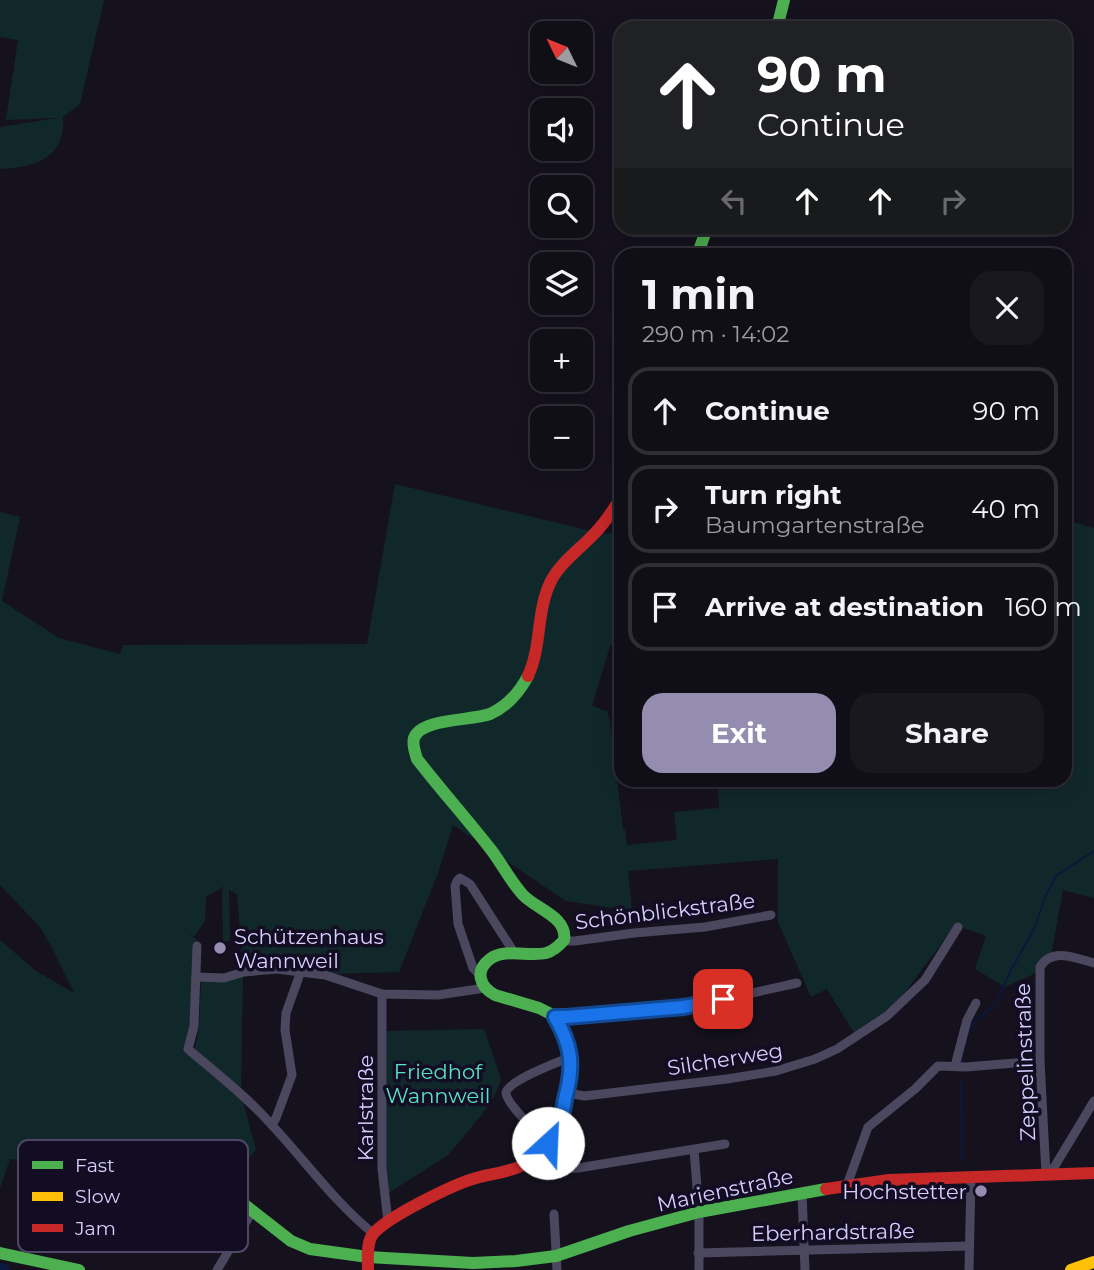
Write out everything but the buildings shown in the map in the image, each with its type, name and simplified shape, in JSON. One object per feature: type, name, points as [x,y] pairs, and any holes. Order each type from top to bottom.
[{"type":"street","points":[[779,21],[784,0]]},
{"type":"street","points":[[614,508],[559,570],[551,583],[545,600],[535,663],[519,693],[506,705],[484,716],[425,725],[413,741],[417,759],[523,895],[563,929],[564,941],[555,950],[547,954],[493,957],[485,963],[480,979],[485,988],[496,995],[531,1005],[555,1017],[684,1007],[797,983]]},
{"type":"street","points":[[480,975],[472,968],[458,923],[455,886],[460,878],[470,884],[515,954]]},
{"type":"street","name":"Schönblickstraße","points":[[564,941],[705,927],[771,915]]},
{"type":"street","name":"Silcherweg","points":[[566,1093],[585,1096],[727,1079],[776,1071],[815,1059],[837,1049],[887,1016],[925,980],[958,927]]},
{"type":"street","points":[[197,946],[194,1026],[188,1049],[254,1106],[340,1202],[374,1234]]},
{"type":"street","name":"Zeppelinstraße","points":[[1048,1174],[1040,1061],[1040,967],[1048,957],[1054,955],[1094,963]]},
{"type":"street","points":[[196,977],[224,978],[244,972],[278,969],[325,975],[382,994],[438,995],[485,988]]},
{"type":"street","points":[[272,1125],[292,1075],[285,1030],[286,1013],[301,971]]},
{"type":"street","name":"Karlstraße","points":[[382,994],[382,1169],[388,1222]]},
{"type":"street","points":[[955,1066],[967,1020],[976,1003]]},
{"type":"street","points":[[368,1263],[370,1241],[388,1222],[459,1183],[519,1168],[537,1157],[548,1143],[561,1118],[571,1077],[571,1057],[555,1017]]},
{"type":"street","points":[[548,1143],[513,1107],[506,1090],[518,1080],[571,1057]]},
{"type":"street","points":[[847,1185],[868,1127],[915,1089],[938,1066],[1040,1061]]},
{"type":"street","points":[[1048,1174],[1094,1101]]},
{"type":"street","points":[[537,1157],[549,1170],[578,1168],[725,1144]]},
{"type":"street","points":[[694,1150],[699,1212],[699,1270]]},
{"type":"street","name":"Marienstraße","points":[[248,1209],[291,1241],[310,1249],[368,1263],[388,1257],[473,1263],[556,1256],[629,1231],[699,1212],[847,1185],[889,1180],[1094,1173]]},
{"type":"street","points":[[969,1270],[971,1177]]},
{"type":"street","points":[[802,1193],[805,1270]]},
{"type":"street","points":[[248,1220],[252,1213]]},
{"type":"street","points":[[554,1214],[556,1270]]},
{"type":"street","name":"Eberhardstraße","points":[[698,1253],[969,1246]]},
{"type":"street","points":[[217,1270],[228,1252]]},
{"type":"street","points":[[0,1253],[79,1270]]},
{"type":"street","points":[[1071,1270],[1094,1262]]},
{"type":"green space","points":[[0,0],[104,0],[80,104],[63,117],[59,143],[45,158],[36,163],[0,169],[0,127],[57,118],[6,120],[18,40],[0,37]]},
{"type":"green space","points":[[395,484],[595,532],[607,534],[614,531],[614,647],[610,646],[592,706],[607,711],[610,719],[614,787],[618,787],[627,845],[677,840],[674,812],[719,808],[718,787],[1072,787],[1072,522],[1094,528],[1094,898],[1063,890],[1050,961],[1036,973],[1005,987],[975,969],[986,936],[955,925],[900,999],[856,1036],[827,989],[811,997],[778,922],[778,859],[628,871],[632,911],[566,901],[453,825],[438,873],[399,972],[327,974],[243,968],[237,894],[229,890],[230,941],[223,942],[223,887],[206,897],[205,921],[194,937],[181,928],[197,940],[188,1049],[197,1052],[195,1048],[199,1027],[201,981],[243,973],[241,1094],[256,1150],[248,1159],[248,1140],[18,1140],[18,1159],[10,1159],[0,1188],[0,940],[36,971],[74,993],[40,927],[0,885],[0,512],[20,517],[2,601],[59,638],[120,654],[123,645],[367,644]]},
{"type":"green space","name":"Friedhof Wannweil","points":[[484,1029],[501,1079],[496,1093],[484,1112],[448,1155],[387,1194],[384,1175],[385,1031]]},
{"type":"waterway","points":[[961,1061],[971,1027],[997,1001],[1036,925],[1044,899],[1056,876],[1094,851]]},
{"type":"waterway","points":[[961,1082],[962,1161]]},
{"type":"waterway","points":[[0,1269],[4,1270]]},
{"type":"traffic: fast","points":[[779,21],[784,0]]},
{"type":"traffic: fast","points":[[700,248],[704,235]]},
{"type":"traffic: fast","points":[[528,676],[512,698],[496,711],[426,727],[414,738],[414,746],[417,759],[492,851],[519,890],[556,919],[564,932],[564,940],[549,952],[510,953],[490,959],[482,969],[483,983],[495,995],[539,1008],[557,1020]]},
{"type":"traffic: fast","points":[[248,1207],[291,1241],[310,1249],[368,1257],[473,1263],[556,1256],[629,1231],[699,1212],[826,1189]]},
{"type":"traffic: fast","points":[[0,1253],[79,1270]]},
{"type":"traffic: slow","points":[[1071,1270],[1094,1262]]},
{"type":"traffic: jam","points":[[528,676],[535,653],[543,604],[551,581],[614,508]]},
{"type":"traffic: jam","points":[[368,1270],[369,1242],[373,1234],[392,1219],[466,1181],[518,1167],[531,1160],[546,1145],[561,1117],[569,1077],[568,1043],[557,1020]]},
{"type":"traffic: jam","points":[[826,1189],[889,1180],[1094,1173]]},
{"type":"place","name":"Schützenhaus Wannweil","points":[[220,948]]},
{"type":"place","name":"Hochstetter","points":[[981,1191]]},
{"type":"route","points":[[548,1143],[561,1118],[571,1077],[568,1044],[555,1017],[684,1007],[723,999]]}]
